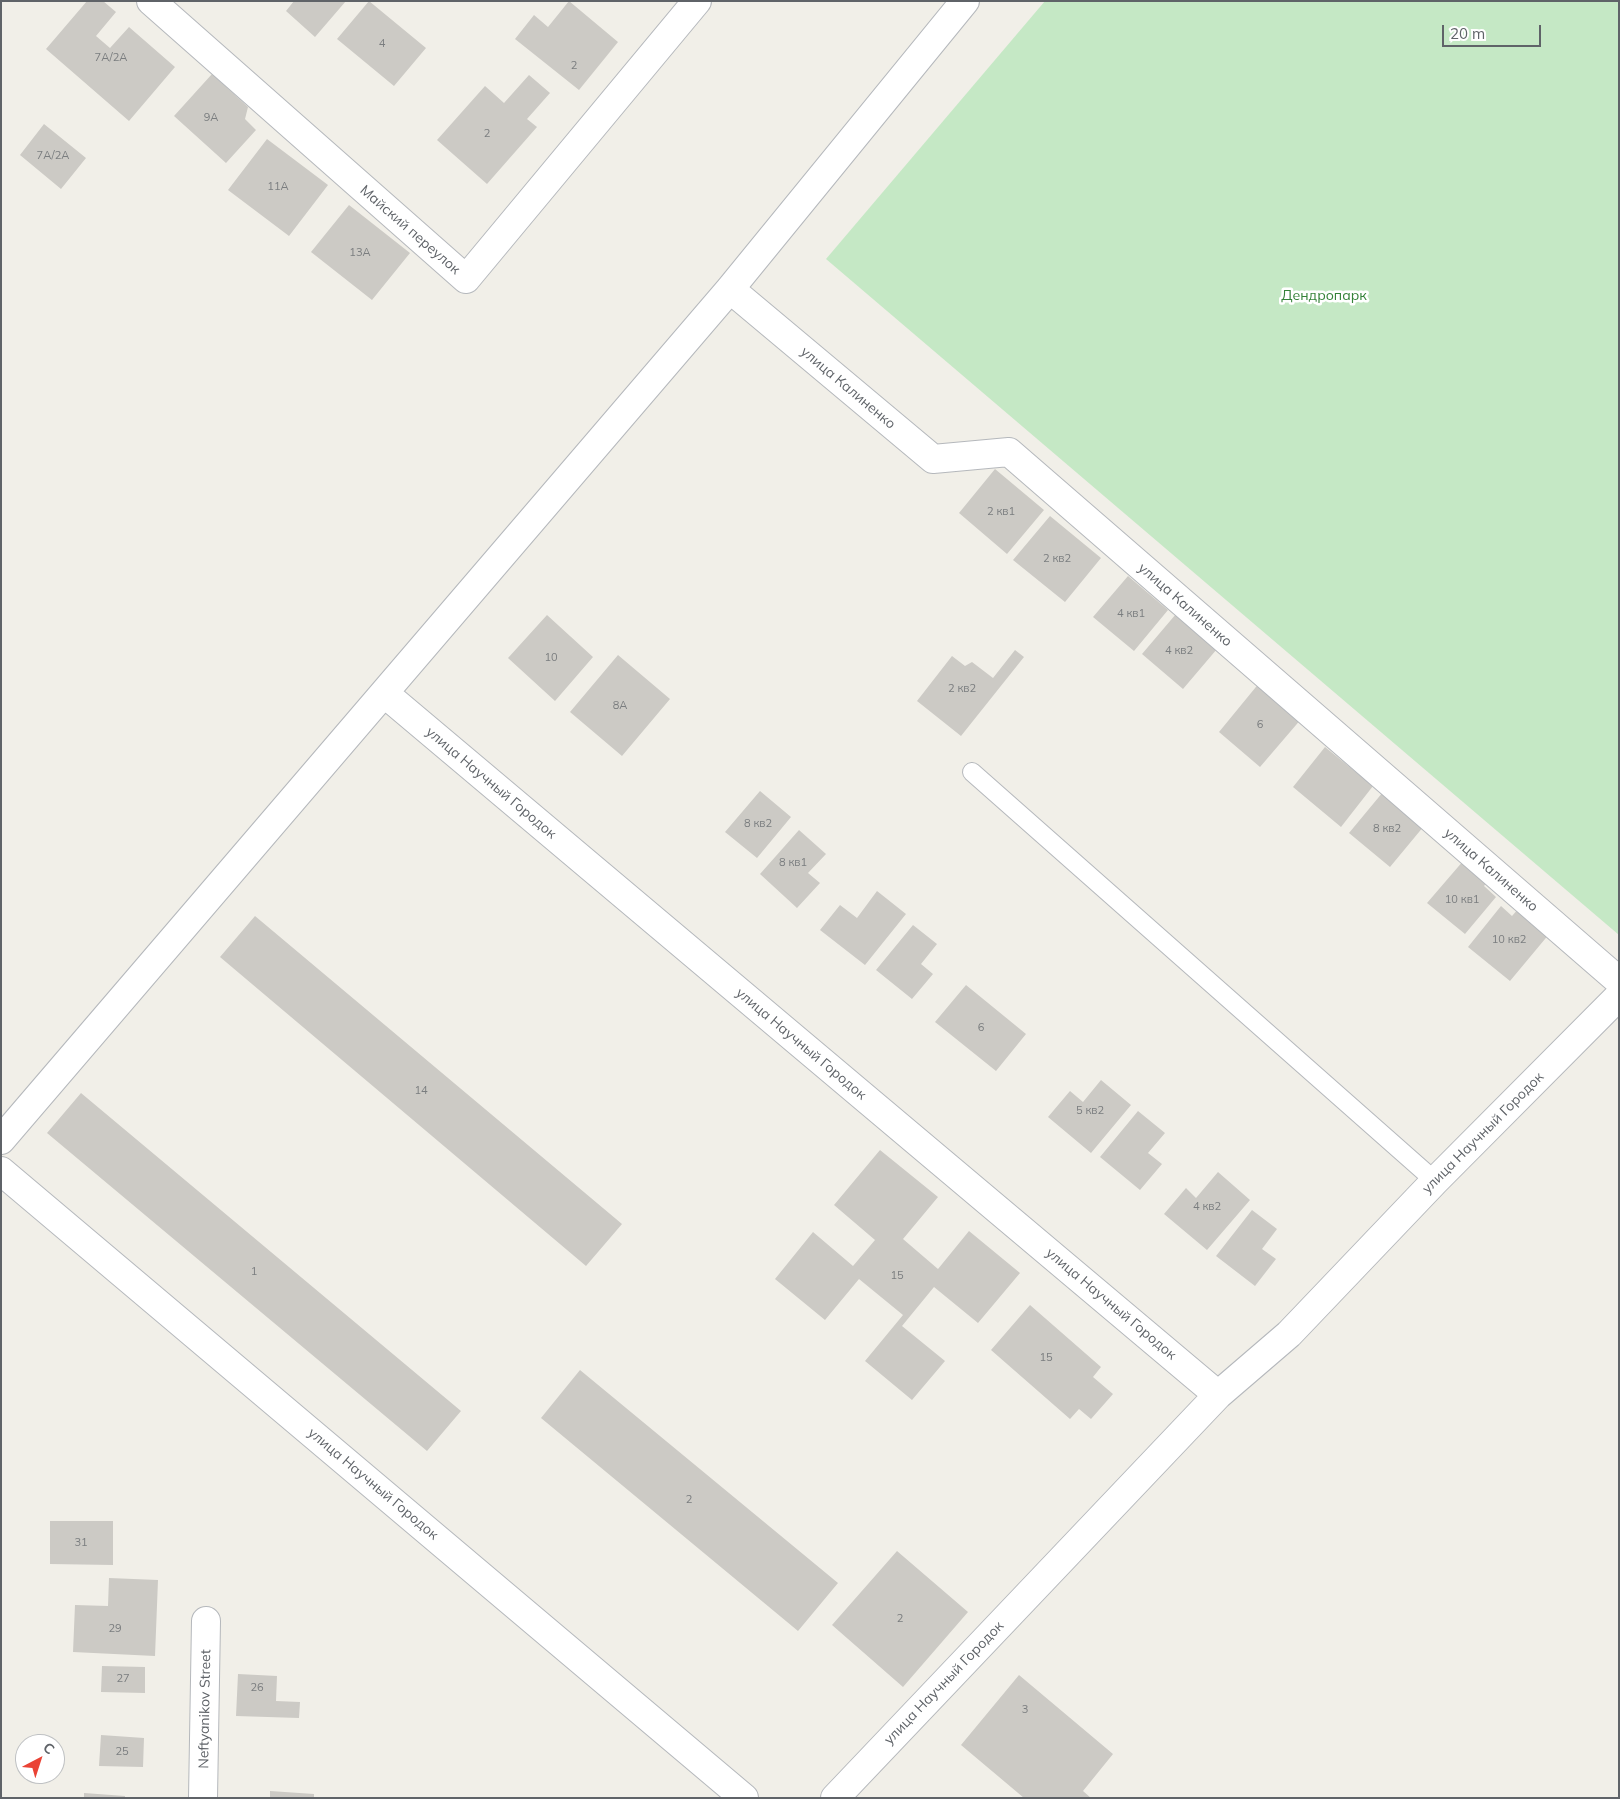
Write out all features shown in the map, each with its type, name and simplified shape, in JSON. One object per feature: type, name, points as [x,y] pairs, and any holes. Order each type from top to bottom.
[{"type":"street","name":"Майский переулок","points":[[152,1],[466,279],[697,1]]},
{"type":"street","points":[[1,1140],[730,289],[965,1]]},
{"type":"street","name":"улица Калиненко","points":[[730,289],[933,459],[1009,452],[1619,981]]},
{"type":"street","name":"улица Научный Городок","points":[[384,693],[1218,1394]]},
{"type":"street","name":"улица Научный Городок","points":[[835,1798],[1218,1394],[1289,1334],[1435,1181],[1619,996]]},
{"type":"street","name":"улица Научный Городок","points":[[1,1171],[744,1798]]},
{"type":"street","name":"Neftyanikov Street","points":[[203,1798],[206,1621]]},
{"type":"lane","points":[[972,772],[1435,1181]]},
{"type":"green space","name":"Дендропарк","points":[[1045,1],[1619,1],[1619,935],[826,259]]},
{"type":"building","points":[[87,1],[103,1],[116,12],[96,36],[110,48],[129,27],[175,67],[129,121],[46,49]]},
{"type":"building","points":[[294,1],[346,1],[315,37],[286,11]]},
{"type":"building","points":[[369,1],[426,48],[394,86],[337,39]]},
{"type":"building","points":[[569,1],[618,42],[579,90],[515,39],[534,15],[548,27]]},
{"type":"building","points":[[212,74],[248,107],[245,119],[256,130],[226,163],[174,116]]},
{"type":"building","points":[[529,75],[550,93],[527,119],[537,127],[487,184],[437,140],[485,86],[504,103]]},
{"type":"building","points":[[44,124],[86,158],[61,189],[20,155]]},
{"type":"building","points":[[267,139],[328,185],[289,236],[228,190]]},
{"type":"building","points":[[349,205],[410,253],[372,300],[311,252]]},
{"type":"building","points":[[995,469],[1044,510],[1007,554],[959,513]]},
{"type":"building","points":[[1050,516],[1101,558],[1065,602],[1013,560]]},
{"type":"building","points":[[1128,576],[1168,610],[1134,651],[1093,617]]},
{"type":"building","points":[[1176,614],[1217,649],[1183,689],[1142,654]]},
{"type":"building","points":[[547,615],[593,657],[555,701],[508,658]]},
{"type":"building","points":[[1015,650],[1024,657],[961,736],[917,701],[952,656],[965,666],[972,662],[993,678]]},
{"type":"building","points":[[618,655],[670,699],[622,756],[570,712]]},
{"type":"building","points":[[1260,682],[1302,718],[1260,767],[1219,732]]},
{"type":"building","points":[[1325,747],[1373,786],[1341,827],[1293,787]]},
{"type":"building","points":[[760,791],[791,817],[757,858],[725,832]]},
{"type":"building","points":[[1383,792],[1424,826],[1390,867],[1349,833]]},
{"type":"building","points":[[799,830],[826,854],[808,873],[820,883],[797,908],[760,874]]},
{"type":"building","points":[[1464,860],[1488,881],[1484,886],[1496,897],[1465,934],[1427,903]]},
{"type":"building","points":[[877,891],[906,914],[865,965],[820,930],[840,905],[857,918]]},
{"type":"building","points":[[1501,906],[1512,916],[1519,908],[1550,933],[1510,981],[1468,947]]},
{"type":"building","points":[[255,916],[622,1224],[586,1266],[220,957]]},
{"type":"building","points":[[913,925],[937,944],[921,964],[933,974],[912,999],[876,970]]},
{"type":"building","points":[[966,985],[1026,1034],[996,1071],[935,1022]]},
{"type":"building","points":[[1101,1080],[1131,1105],[1091,1153],[1048,1117],[1070,1091],[1083,1102]]},
{"type":"building","points":[[81,1093],[461,1411],[427,1451],[47,1133]]},
{"type":"building","points":[[1138,1111],[1165,1133],[1148,1153],[1162,1164],[1140,1190],[1100,1157]]},
{"type":"building","points":[[880,1150],[938,1197],[903,1239],[938,1269],[969,1231],[1020,1273],[978,1323],[934,1287],[902,1326],[945,1361],[912,1400],[865,1361],[903,1315],[859,1279],[825,1320],[775,1279],[813,1232],[853,1266],[875,1240],[834,1205]]},
{"type":"building","points":[[1218,1172],[1250,1200],[1207,1250],[1164,1214],[1186,1188],[1196,1198]]},
{"type":"building","points":[[1252,1210],[1277,1229],[1262,1249],[1276,1259],[1255,1286],[1216,1256]]},
{"type":"building","points":[[1030,1305],[1101,1367],[1093,1377],[1113,1394],[1091,1419],[1079,1409],[1070,1419],[991,1350]]},
{"type":"building","points":[[580,1370],[838,1583],[798,1631],[541,1418]]},
{"type":"building","points":[[50,1521],[113,1521],[113,1565],[50,1564]]},
{"type":"building","points":[[897,1551],[968,1612],[903,1687],[832,1625]]},
{"type":"building","points":[[109,1578],[158,1580],[155,1656],[73,1652],[75,1605],[108,1606]]},
{"type":"building","points":[[102,1666],[145,1667],[145,1693],[101,1692]]},
{"type":"building","points":[[238,1674],[277,1676],[276,1701],[300,1702],[299,1718],[236,1716]]},
{"type":"building","points":[[1019,1675],[1113,1754],[1083,1791],[1091,1798],[1024,1798],[961,1745]]},
{"type":"building","points":[[101,1735],[144,1738],[143,1767],[99,1766]]},
{"type":"building","points":[[270,1791],[314,1794],[314,1798],[270,1798]]},
{"type":"building","points":[[84,1793],[125,1796],[125,1798],[84,1798]]}]
